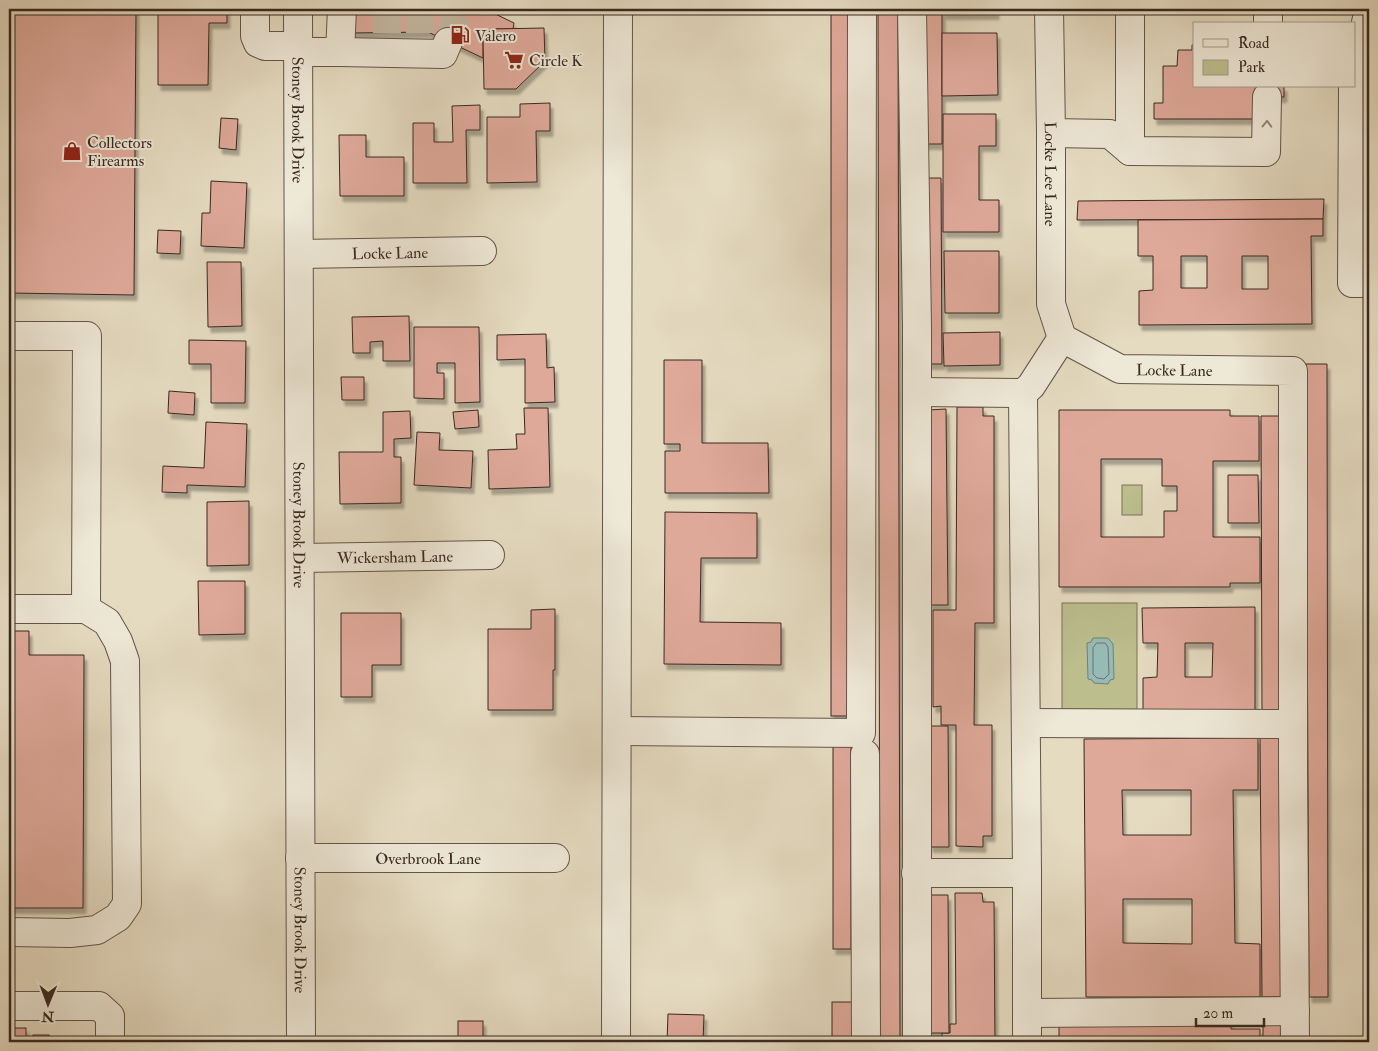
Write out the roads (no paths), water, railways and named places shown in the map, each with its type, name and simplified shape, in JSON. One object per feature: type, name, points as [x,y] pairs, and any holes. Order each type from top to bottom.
[{"type":"street","points":[[255,9],[256,36],[258,43],[265,46],[340,52],[386,43],[420,43],[443,54],[448,42]]},
{"type":"street","name":"Stoney Brook Drive","points":[[298,9],[301,1042]]},
{"type":"street","points":[[340,52],[342,9]]},
{"type":"street","points":[[616,1042],[618,9]]},
{"type":"street","points":[[617,731],[861,732],[862,9]]},
{"type":"street","points":[[912,9],[918,392],[917,1042]]},
{"type":"street","name":"Locke Lee Lane","points":[[1049,9],[1051,304],[1062,338]]},
{"type":"street","points":[[1130,9],[1130,151]]},
{"type":"street","points":[[1268,9],[1268,22]]},
{"type":"street","points":[[1356,65],[1368,9]]},
{"type":"street","points":[[1356,81],[1369,82]]},
{"type":"street","points":[[1352,88],[1352,283],[1369,283]]},
{"type":"street","points":[[1051,133],[1110,134],[1130,151],[1266,152],[1267,97]]},
{"type":"street","name":"Locke Lane","points":[[299,254],[482,251]]},
{"type":"street","points":[[9,336],[87,336],[86,609]]},
{"type":"street","points":[[918,392],[1023,393],[1031,386],[1062,338]]},
{"type":"street","name":"Locke Lane","points":[[1062,338],[1120,369],[1293,371],[1293,724]]},
{"type":"street","points":[[1023,393],[1027,1042]]},
{"type":"street","name":"Wickersham Lane","points":[[300,558],[490,555]]},
{"type":"street","points":[[9,609],[86,609],[107,622],[118,641],[126,661],[127,904],[118,917],[97,930],[70,933],[9,932]]},
{"type":"street","points":[[1026,723],[1293,724],[1295,1042]]},
{"type":"street","points":[[865,754],[866,1042]]},
{"type":"street","name":"Overbrook Lane","points":[[300,858],[555,858]]},
{"type":"street","points":[[916,873],[1027,873]]},
{"type":"street","points":[[9,1006],[99,1006],[110,1016],[110,1042]]},
{"type":"street","points":[[1027,1013],[1295,1012]]},
{"type":"water","points":[[1093,638],[1108,638],[1113,644],[1114,679],[1110,680],[1108,684],[1094,683],[1088,679],[1087,643],[1091,642]]},
{"type":"tunnel","points":[[387,9],[387,33]]},
{"type":"tunnel","points":[[420,9],[420,33]]},
{"type":"tunnel","points":[[448,42],[458,9]]},
{"type":"place","name":"Valero","points":[[460,35]]},
{"type":"place","name":"Circle K","points":[[514,60]]},
{"type":"place","name":"Collectors Firearms","points":[[72,151]]}]
